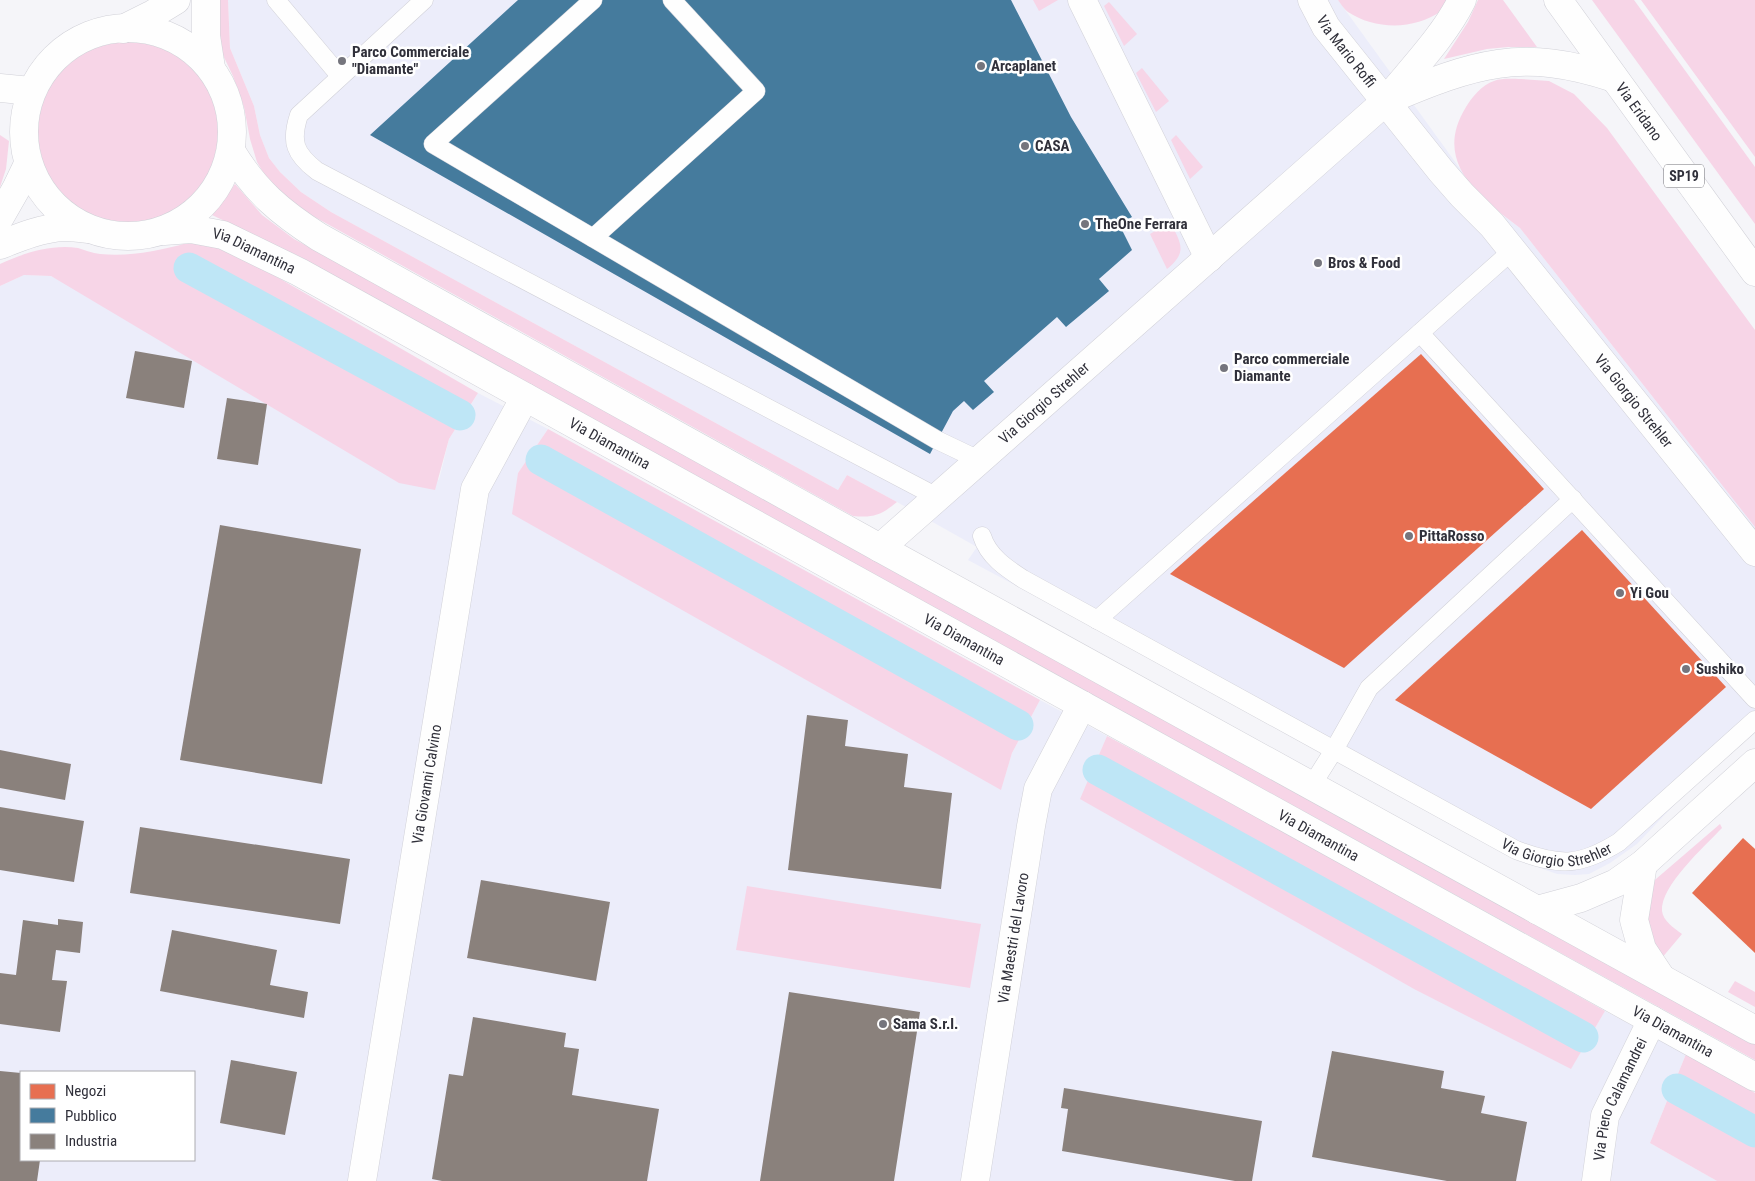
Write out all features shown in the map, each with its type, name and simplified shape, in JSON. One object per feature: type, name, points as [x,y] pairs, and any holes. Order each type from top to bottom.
[{"type":"street","points":[[122,29],[147,18],[176,0]]},
{"type":"street","points":[[206,0],[206,36],[211,68]]},
{"type":"street","points":[[1082,0],[1209,258]]},
{"type":"street","name":"Via Mario Roffi","points":[[1312,0],[1326,26],[1386,101]]},
{"type":"street","name":"Via Giorgio Strehler","points":[[880,548],[1386,101],[1451,19],[1462,0]]},
{"type":"street","name":"Via Eridano","points":[[1558,0],[1755,272]]},
{"type":"street","name":"Via Diamantina","points":[[164,231],[188,218],[207,201],[218,186],[226,169],[231,151],[232,124],[228,100],[211,68],[194,51],[177,40],[149,30],[104,30],[86,36],[70,45],[52,60],[42,73],[31,92],[26,107],[23,131],[28,164],[35,180],[48,200],[64,216],[87,229],[106,235],[130,237],[190,229],[223,235],[299,272],[1755,1077]]},
{"type":"street","name":"Via Giorgio Strehler","points":[[1386,101],[1450,75],[1503,62],[1536,62],[1576,66],[1614,78]]},
{"type":"street","points":[[0,88],[31,92]]},
{"type":"street","name":"Via Giorgio Strehler","points":[[1386,101],[1462,195],[1482,213],[1513,250],[1755,552]]},
{"type":"street","points":[[231,151],[242,169],[264,196],[319,237],[1755,1030]]},
{"type":"street","points":[[0,217],[28,164]]},
{"type":"street","points":[[0,245],[18,238],[63,227],[87,229]]},
{"type":"street","name":"Via Giovanni Calvino","points":[[362,1181],[475,489],[525,397]]},
{"type":"street","name":"Via Maestri del Lavoro","points":[[976,1181],[1038,789],[1082,704]]},
{"type":"street","points":[[1537,910],[1582,898],[1616,883],[1643,864],[1755,763]]},
{"type":"street","points":[[1643,864],[1634,920],[1642,948],[1660,978]]},
{"type":"street","name":"Via Piero Calamandrei","points":[[1596,1181],[1605,1116],[1652,1020]]},
{"type":"lane","points":[[276,0],[340,76]]},
{"type":"lane","points":[[424,0],[299,115],[295,127],[296,150],[305,161],[317,171],[937,497]]},
{"type":"lane","points":[[594,0],[433,144],[937,440],[979,460]]},
{"type":"lane","points":[[593,238],[756,92],[672,0]]},
{"type":"lane","points":[[1097,620],[1513,250]]},
{"type":"lane","points":[[1420,333],[1755,699]]},
{"type":"lane","points":[[1312,785],[1369,688],[1573,499]]},
{"type":"lane","name":"Via Giorgio Strehler","points":[[982,536],[987,548],[1006,568],[1023,579],[1516,850],[1546,860],[1570,862],[1582,860],[1619,842],[1755,720]]},
{"type":"shaded area","points":[[220,0],[228,0],[230,48],[254,106],[260,135],[269,158],[280,172],[301,192],[331,212],[838,490],[847,475],[897,502],[877,515],[853,516],[295,206],[270,184],[257,162],[250,139],[244,107],[233,76],[220,49]]},
{"type":"shaded area","name":"Parco commerciale Diamante","points":[[228,0],[1338,0],[1474,188],[1488,204],[1520,228],[1755,527],[1755,720],[1637,844],[1610,863],[1589,874],[1575,875],[1557,874],[1515,859],[968,560],[977,547],[897,502],[847,475],[838,490],[331,212],[301,192],[280,172],[269,158],[260,135],[254,106],[230,48]]},
{"type":"shaded area","points":[[1033,0],[1058,0],[1039,11]]},
{"type":"shaded area","points":[[1338,0],[1451,0],[1441,11],[1419,22],[1382,25],[1359,18],[1347,11]]},
{"type":"shaded area","points":[[1478,0],[1503,0],[1537,47],[1487,49],[1444,59],[1468,22]]},
{"type":"shaded area","points":[[1592,0],[1634,0],[1755,167],[1755,224]]},
{"type":"shaded area","points":[[1641,0],[1755,0],[1755,157]]},
{"type":"shaded area","points":[[1109,2],[1137,34],[1124,46],[1104,6]]},
{"type":"shaded area","points":[[119,42],[137,42],[162,49],[178,57],[192,68],[203,82],[211,98],[218,123],[218,141],[211,166],[203,182],[192,196],[178,207],[154,218],[137,222],[119,222],[102,218],[78,207],[58,189],[42,158],[38,141],[38,123],[42,106],[53,82],[71,62],[102,46]]},
{"type":"shaded area","points":[[1142,68],[1169,101],[1156,112],[1136,73]]},
{"type":"shaded area","points":[[1497,80],[1549,81],[1574,94],[1607,128],[1755,330],[1755,527],[1520,228],[1489,204],[1476,191],[1457,161],[1454,145],[1457,127],[1471,99],[1485,85]]},
{"type":"shaded area","points":[[0,135],[9,141],[6,169],[0,187]]},
{"type":"shaded area","points":[[1176,135],[1203,167],[1190,179],[1171,140]]},
{"type":"shaded area","points":[[235,184],[262,215],[294,239],[1755,1044],[1755,1060],[287,251],[212,215]]},
{"type":"shaded area","points":[[1170,222],[1179,242],[1180,252],[1174,263],[1167,269],[1150,234]]},
{"type":"shaded area","points":[[187,243],[210,245],[237,254],[478,393],[449,439],[435,490],[399,483],[51,276],[24,275],[0,286],[0,264],[38,250],[68,247],[100,254],[122,255],[155,251]]},
{"type":"shaded area","points":[[24,275],[51,276],[439,480],[449,439],[478,393],[548,429],[518,473],[1001,789],[1012,753],[1040,700],[1107,736],[1081,799],[1571,1068],[1605,1011],[1686,1054],[1650,1143],[1717,1181],[0,1181],[0,286]]},
{"type":"shaded area","points":[[548,429],[1040,700],[1012,753],[1001,790],[512,514],[518,473]]},
{"type":"shaded area","points":[[1107,736],[1347,866],[1605,1011],[1571,1069],[1414,989],[1080,799]]},
{"type":"shaded area","points":[[1720,824],[1722,828],[1676,878],[1663,901],[1662,911],[1664,918],[1682,934],[1661,959],[1648,943],[1642,902],[1649,885]]},
{"type":"shaded area","points":[[747,886],[981,924],[970,988],[736,950]]},
{"type":"shaded area","points":[[1735,981],[1755,992],[1755,1007],[1728,992]]},
{"type":"shaded area","points":[[1686,1054],[1755,1093],[1755,1181],[1717,1181],[1650,1143]]},
{"type":"building: Negozi","points":[[1421,354],[1544,489],[1344,668],[1170,574]]},
{"type":"building: Negozi","points":[[1582,530],[1726,687],[1591,809],[1395,700]]},
{"type":"building: Negozi","points":[[1743,838],[1755,849],[1755,953],[1692,893]]},
{"type":"building: Pubblico","points":[[518,0],[1011,0],[1071,117],[1132,217],[1119,224],[1132,250],[1099,279],[1109,291],[1066,327],[1057,317],[984,381],[994,392],[973,410],[964,401],[953,411],[930,454],[370,135]]},
{"type":"building: Industria","points":[[135,351],[192,361],[184,408],[126,398]]},
{"type":"building: Industria","points":[[227,398],[267,404],[258,465],[217,459]]},
{"type":"building: Industria","points":[[220,525],[361,549],[322,784],[180,760]]},
{"type":"building: Industria","points":[[807,715],[848,720],[845,746],[908,754],[904,787],[952,793],[941,889],[788,870]]},
{"type":"building: Industria","points":[[0,750],[71,764],[65,800],[0,788]]},
{"type":"building: Industria","points":[[0,807],[84,821],[74,882],[0,870]]},
{"type":"building: Industria","points":[[140,827],[350,859],[340,924],[130,893]]},
{"type":"building: Industria","points":[[481,880],[610,902],[596,981],[467,958]]},
{"type":"building: Industria","points":[[58,919],[83,922],[80,953],[56,950],[52,980],[67,981],[60,1032],[0,1024],[0,973],[16,975],[23,920],[58,925]]},
{"type":"building: Industria","points":[[172,930],[277,950],[270,985],[308,992],[304,1018],[160,991]]},
{"type":"building: Industria","points":[[789,992],[920,1012],[894,1181],[760,1181]]},
{"type":"building: Industria","points":[[473,1017],[566,1033],[564,1047],[579,1049],[572,1095],[659,1109],[647,1181],[442,1181],[432,1179],[449,1074],[463,1076]]},
{"type":"building: Industria","points":[[1332,1051],[1444,1071],[1441,1088],[1485,1096],[1481,1113],[1527,1122],[1516,1181],[1447,1181],[1312,1157]]},
{"type":"building: Industria","points":[[231,1060],[297,1072],[285,1135],[220,1123]]},
{"type":"building: Industria","points":[[0,1071],[20,1073],[20,1161],[40,1161],[37,1181],[0,1181]]},
{"type":"building: Industria","points":[[1064,1088],[1262,1121],[1252,1181],[1235,1181],[1062,1151],[1068,1109],[1061,1108]]},
{"type":"waterway","points":[[189,268],[460,415]]},
{"type":"waterway","points":[[541,460],[1018,725]]},
{"type":"waterway","points":[[1098,770],[1583,1037]]},
{"type":"waterway","points":[[1677,1089],[1755,1132]]},
{"type":"place","name":"Parco Commerciale \"Diamante\"","points":[[342,61]]},
{"type":"place","name":"Arcaplanet","points":[[981,66]]},
{"type":"place","name":"CASA","points":[[1025,146]]},
{"type":"place","name":"TheOne Ferrara","points":[[1085,224]]},
{"type":"place","name":"Bros & Food","points":[[1318,263]]},
{"type":"place","name":"Parco commerciale Diamante","points":[[1224,368]]},
{"type":"place","name":"PittaRosso","points":[[1409,536]]},
{"type":"place","name":"Yi Gou","points":[[1620,593]]},
{"type":"place","name":"Sushiko","points":[[1686,669]]},
{"type":"place","name":"Sama S.r.l.","points":[[883,1024]]}]
